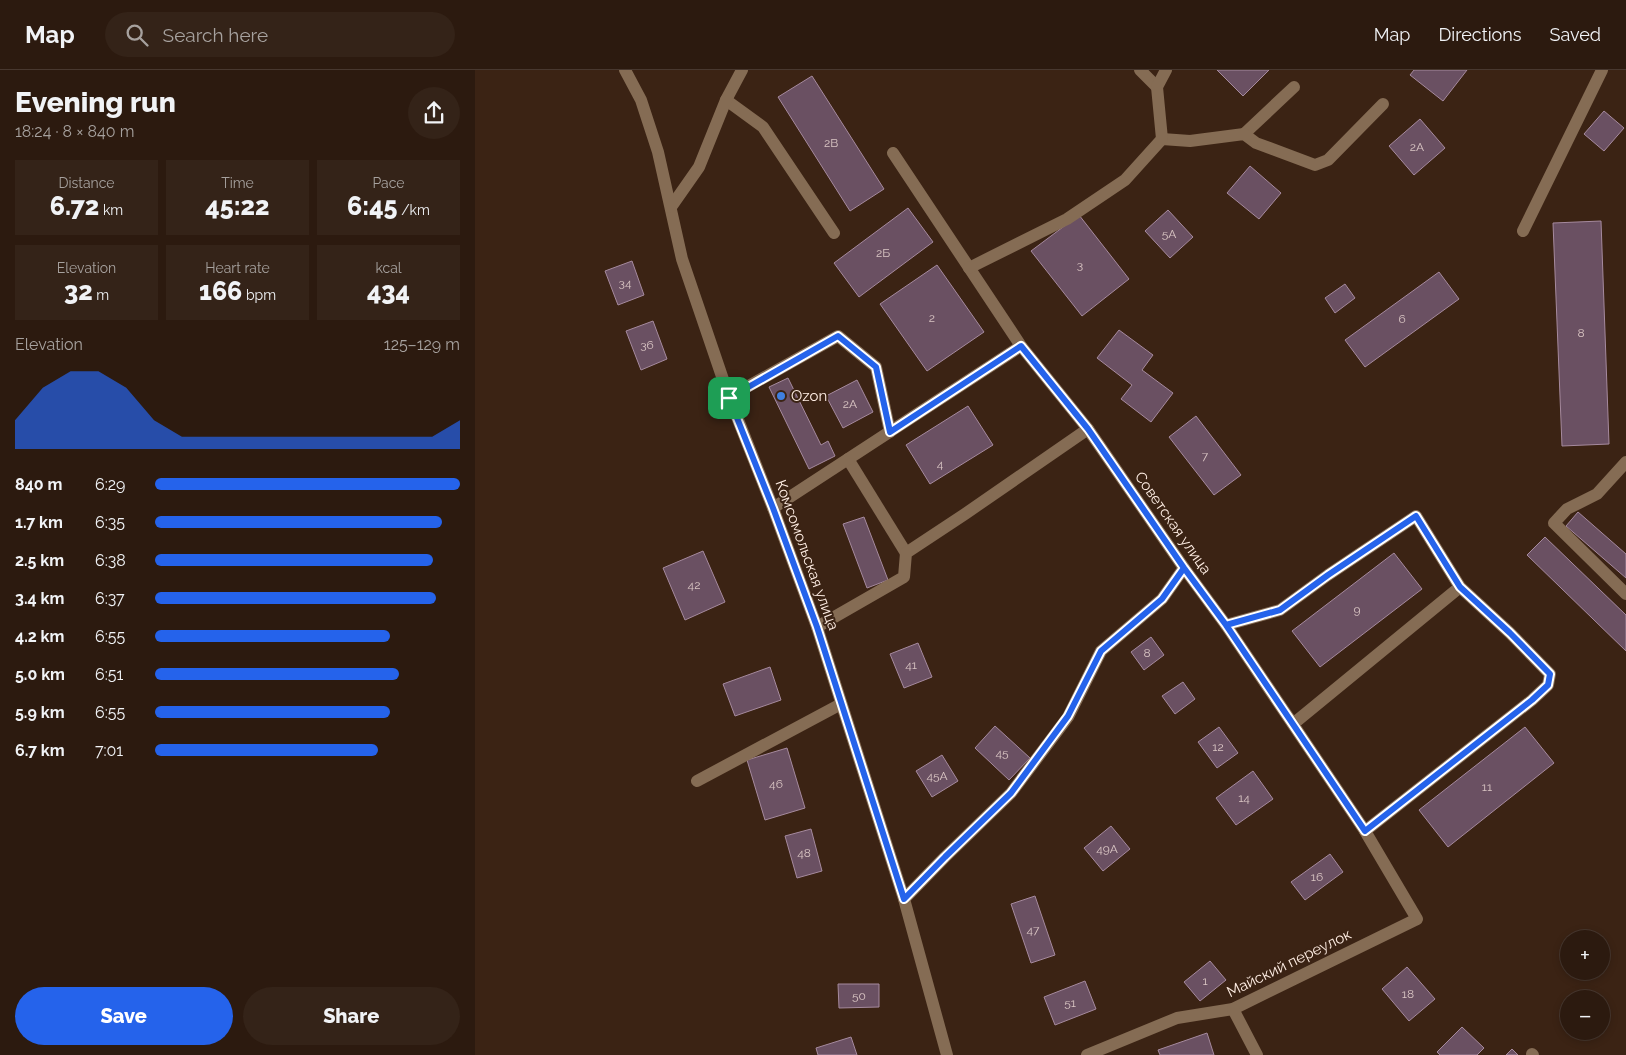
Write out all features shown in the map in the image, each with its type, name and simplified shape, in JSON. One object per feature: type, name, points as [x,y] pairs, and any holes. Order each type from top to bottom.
[{"type":"street","name":"Комсомольская улица","points":[[625,70],[641,100],[658,152],[682,259],[729,398],[773,508],[817,627],[904,899],[947,1055]]},
{"type":"street","points":[[671,207],[699,167],[726,100],[742,70]]},
{"type":"street","points":[[1139,70],[1157,87]]},
{"type":"street","points":[[969,268],[1067,219],[1125,180],[1162,139],[1157,87],[1166,70]]},
{"type":"street","points":[[1523,231],[1602,70]]},
{"type":"street","points":[[1162,139],[1190,141],[1244,134],[1294,87]]},
{"type":"street","points":[[726,100],[763,127],[834,233]]},
{"type":"street","points":[[1244,134],[1256,143],[1315,165],[1328,160],[1383,104]]},
{"type":"street","name":"Советская улица","points":[[893,153],[1021,346],[1088,429],[1184,568],[1226,625],[1365,831],[1417,919]]},
{"type":"street","points":[[729,398],[838,336],[876,367],[890,432]]},
{"type":"street","points":[[773,508],[1021,346]]},
{"type":"street","points":[[906,553],[1088,429]]},
{"type":"street","points":[[817,627],[904,577],[906,553],[848,459]]},
{"type":"street","points":[[1626,462],[1597,494],[1567,509],[1554,523],[1626,594]]},
{"type":"street","points":[[1226,625],[1280,610],[1328,575],[1416,516],[1460,587],[1510,633],[1550,674],[1548,685],[1532,700],[1365,831]]},
{"type":"street","points":[[904,899],[1011,793],[1068,716],[1101,651],[1162,599],[1184,568]]},
{"type":"street","points":[[1293,724],[1460,587]]},
{"type":"street","points":[[697,782],[841,704]]},
{"type":"street","name":"Майский переулок","points":[[1087,1055],[1177,1018],[1233,1009],[1417,919]]},
{"type":"street","points":[[1233,1009],[1257,1055]]},
{"type":"building","points":[[1217,70],[1269,70],[1243,96]]},
{"type":"building","points":[[1414,70],[1467,70],[1443,101],[1410,75]]},
{"type":"building","points":[[812,76],[884,189],[850,211],[778,97]]},
{"type":"building","points":[[1604,111],[1624,128],[1604,151],[1584,134]]},
{"type":"building","points":[[1420,119],[1445,148],[1414,175],[1389,146]]},
{"type":"building","points":[[1250,166],[1281,193],[1259,219],[1227,193]]},
{"type":"building","points":[[908,208],[933,242],[859,297],[834,263]]},
{"type":"building","points":[[1168,210],[1193,237],[1170,258],[1145,231]]},
{"type":"building","points":[[1079,215],[1129,279],[1082,316],[1031,251]]},
{"type":"building","points":[[1601,221],[1609,444],[1562,446],[1553,223]]},
{"type":"building","points":[[632,261],[644,295],[618,305],[605,271]]},
{"type":"building","points":[[937,265],[984,332],[927,371],[880,304]]},
{"type":"building","points":[[1439,272],[1459,299],[1365,367],[1345,340]]},
{"type":"building","points":[[1345,284],[1355,298],[1335,313],[1325,298]]},
{"type":"building","points":[[653,321],[667,359],[641,370],[626,331]]},
{"type":"building","points":[[1119,330],[1153,355],[1142,370],[1173,393],[1151,422],[1121,399],[1132,385],[1097,358]]},
{"type":"building","points":[[788,378],[821,445],[828,441],[835,456],[809,469],[769,387]]},
{"type":"building","points":[[857,380],[873,412],[843,428],[826,396]]},
{"type":"building","points":[[968,406],[993,445],[930,484],[906,445]]},
{"type":"building","points":[[1196,416],[1241,475],[1214,495],[1169,437]]},
{"type":"building","points":[[1578,512],[1626,554],[1626,578],[1566,526]]},
{"type":"building","points":[[864,517],[888,580],[867,588],[843,524]]},
{"type":"building","points":[[1545,537],[1626,615],[1626,651],[1527,555]]},
{"type":"building","points":[[703,551],[725,602],[685,620],[663,568]]},
{"type":"building","points":[[1394,553],[1422,589],[1320,667],[1292,631]]},
{"type":"building","points":[[1151,637],[1164,655],[1144,670],[1131,652]]},
{"type":"building","points":[[918,643],[932,677],[904,688],[890,654]]},
{"type":"building","points":[[770,667],[781,700],[735,716],[723,684]]},
{"type":"building","points":[[1183,682],[1195,699],[1175,714],[1162,696]]},
{"type":"building","points":[[995,726],[1030,758],[1009,780],[975,748]]},
{"type":"building","points":[[1219,727],[1238,753],[1217,768],[1198,742]]},
{"type":"building","points":[[1525,727],[1554,763],[1448,847],[1419,810]]},
{"type":"building","points":[[787,748],[805,808],[765,820],[747,760]]},
{"type":"building","points":[[942,755],[958,781],[932,797],[916,771]]},
{"type":"building","points":[[1253,771],[1273,799],[1236,825],[1216,798]]},
{"type":"building","points":[[1111,826],[1130,849],[1103,871],[1084,848]]},
{"type":"building","points":[[811,829],[822,871],[797,878],[785,836]]},
{"type":"building","points":[[1330,854],[1343,872],[1305,900],[1291,882]]},
{"type":"building","points":[[1035,896],[1055,955],[1031,963],[1011,904]]},
{"type":"building","points":[[1210,961],[1226,980],[1200,1001],[1184,982]]},
{"type":"building","points":[[1407,967],[1435,999],[1409,1021],[1382,989]]},
{"type":"building","points":[[1085,981],[1096,1009],[1055,1025],[1044,997]]},
{"type":"building","points":[[838,984],[879,984],[879,1007],[839,1008]]},
{"type":"building","points":[[1462,1027],[1484,1048],[1477,1055],[1440,1055],[1437,1052]]},
{"type":"building","points":[[1207,1033],[1214,1055],[1160,1055],[1158,1050]]},
{"type":"building","points":[[851,1037],[857,1055],[818,1055],[816,1048]]},
{"type":"building","points":[[1512,1049],[1518,1055],[1506,1055]]},
{"type":"place","name":"Ozon","points":[[781,396]]},
{"type":"route","points":[[729,398],[773,508],[817,627],[904,899],[1011,793],[1068,716],[1101,651],[1162,599],[1184,568],[1226,625],[1365,831],[1532,700],[1548,685],[1550,674],[1510,633],[1460,587],[1416,516],[1328,575],[1280,610],[1226,625],[1184,568],[1088,429],[1021,346],[890,432],[876,367],[838,336],[729,398]]}]
